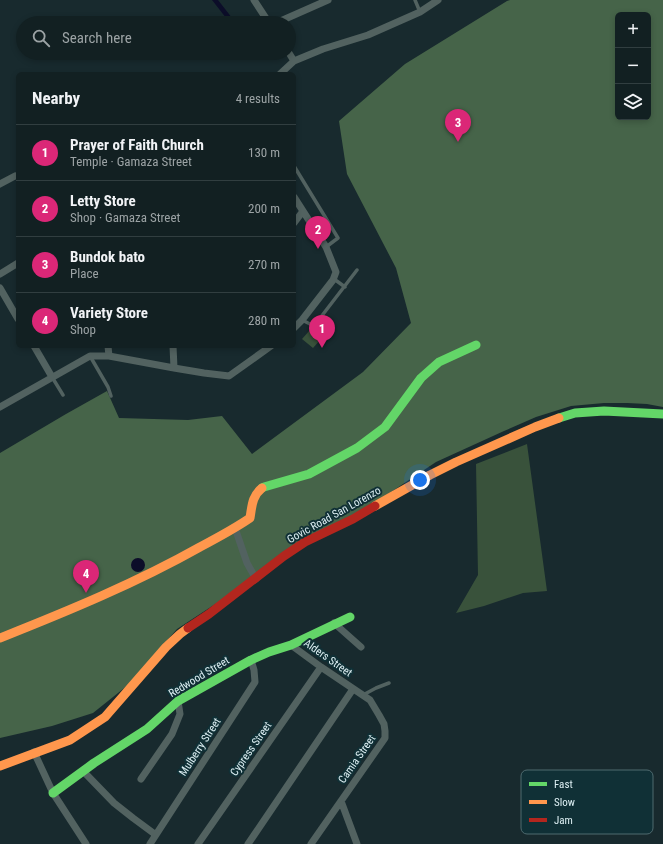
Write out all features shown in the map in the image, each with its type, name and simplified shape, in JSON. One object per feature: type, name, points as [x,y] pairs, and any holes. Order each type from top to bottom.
[{"type":"street","points":[[254,0],[264,16]]},
{"type":"street","points":[[292,16],[328,0]]},
{"type":"street","points":[[282,72],[294,61],[323,49],[368,34],[420,12],[438,0]]},
{"type":"street","points":[[0,184],[15,176]]},
{"type":"street","points":[[296,201],[326,247],[336,272],[334,279],[296,326]]},
{"type":"street","points":[[296,220],[303,211]]},
{"type":"street","points":[[0,274],[16,264]]},
{"type":"street","points":[[0,288],[16,316]]},
{"type":"street","points":[[0,638],[64,614],[129,584],[181,558],[235,528],[250,518],[253,500],[257,492],[264,487],[309,474],[357,448],[385,426],[421,378],[439,362],[476,345]]},
{"type":"street","points":[[35,348],[52,377]]},
{"type":"street","points":[[108,348],[109,356]]},
{"type":"street","points":[[172,368],[173,348]]},
{"type":"street","points":[[0,407],[90,356],[109,356],[172,368],[229,376],[268,348]]},
{"type":"street","name":"Govic Road San Lorenzo","points":[[0,766],[34,752],[70,740],[91,727],[105,717],[175,638],[209,614],[284,556],[305,542],[353,519],[430,475],[535,427],[574,413],[604,411],[663,414]]},
{"type":"street","points":[[235,528],[247,563],[256,578]]},
{"type":"street","name":"Redwood Street","points":[[53,793],[84,772],[94,763],[147,728],[178,700],[251,660],[291,645],[350,617]]},
{"type":"street","points":[[334,624],[362,647]]},
{"type":"street","name":"Alders Street","points":[[291,645],[353,688]]},
{"type":"street","name":"Mulberry Street","points":[[150,844],[255,682],[251,660]]},
{"type":"street","name":"Cypress Street","points":[[198,844],[321,667]]},
{"type":"street","points":[[248,844],[353,688]]},
{"type":"street","name":"Camia Street","points":[[311,844],[385,738],[384,724],[370,700],[353,688]]},
{"type":"street","points":[[141,779],[172,734],[180,714],[178,700]]},
{"type":"street","points":[[34,752],[53,793],[86,844]]},
{"type":"street","points":[[84,772],[114,803],[156,835]]},
{"type":"street","points":[[341,801],[356,844]]},
{"type":"lane","points":[[415,0],[420,12]]},
{"type":"lane","points":[[296,169],[338,238],[326,247]]},
{"type":"lane","points":[[302,320],[314,326],[357,270]]},
{"type":"lane","points":[[334,279],[344,287]]},
{"type":"lane","points":[[90,356],[108,387],[111,396]]},
{"type":"lane","points":[[52,377],[63,395]]},
{"type":"lane","points":[[364,695],[389,683]]},
{"type":"green space","points":[[510,0],[663,0],[663,407],[647,404],[627,403],[604,403],[571,406],[536,417],[436,462],[370,506],[343,521],[177,629],[128,685],[93,713],[52,726],[0,738],[0,453],[107,391],[119,418],[188,420],[222,416],[252,454],[363,372],[411,323],[396,268],[347,174],[339,121],[405,64]]},
{"type":"green space","points":[[310,330],[321,339],[313,348],[302,339]]},
{"type":"green space","points":[[527,444],[547,591],[523,593],[484,606],[456,613],[478,575],[476,464]]},
{"type":"water","points":[[212,0],[218,0],[231,16],[225,16]]},
{"type":"water","points":[[138,558],[143,560],[145,565],[143,570],[138,572],[133,570],[131,565],[133,560]]},
{"type":"traffic: fast","points":[[262,488],[309,474],[357,448],[385,427],[421,378],[439,362],[476,345]]},
{"type":"traffic: fast","points":[[559,418],[575,413],[604,411],[663,414]]},
{"type":"traffic: fast","points":[[53,793],[94,763],[147,729],[178,701],[251,660],[291,645],[350,617]]},
{"type":"traffic: slow","points":[[375,506],[456,462],[559,418]]},
{"type":"traffic: slow","points":[[0,638],[76,607],[151,573],[238,526],[250,518],[254,498],[262,488]]},
{"type":"traffic: slow","points":[[0,766],[70,740],[105,717],[166,647],[188,628]]},
{"type":"traffic: jam","points":[[188,628],[305,542],[353,519],[375,506]]},
{"type":"place","name":"Bundok bato","points":[[458,142]]},
{"type":"place","name":"Letty Store","points":[[318,249]]},
{"type":"place","name":"Prayer of Faith Church","points":[[322,348]]},
{"type":"place","name":"Variety Store","points":[[86,593]]}]
